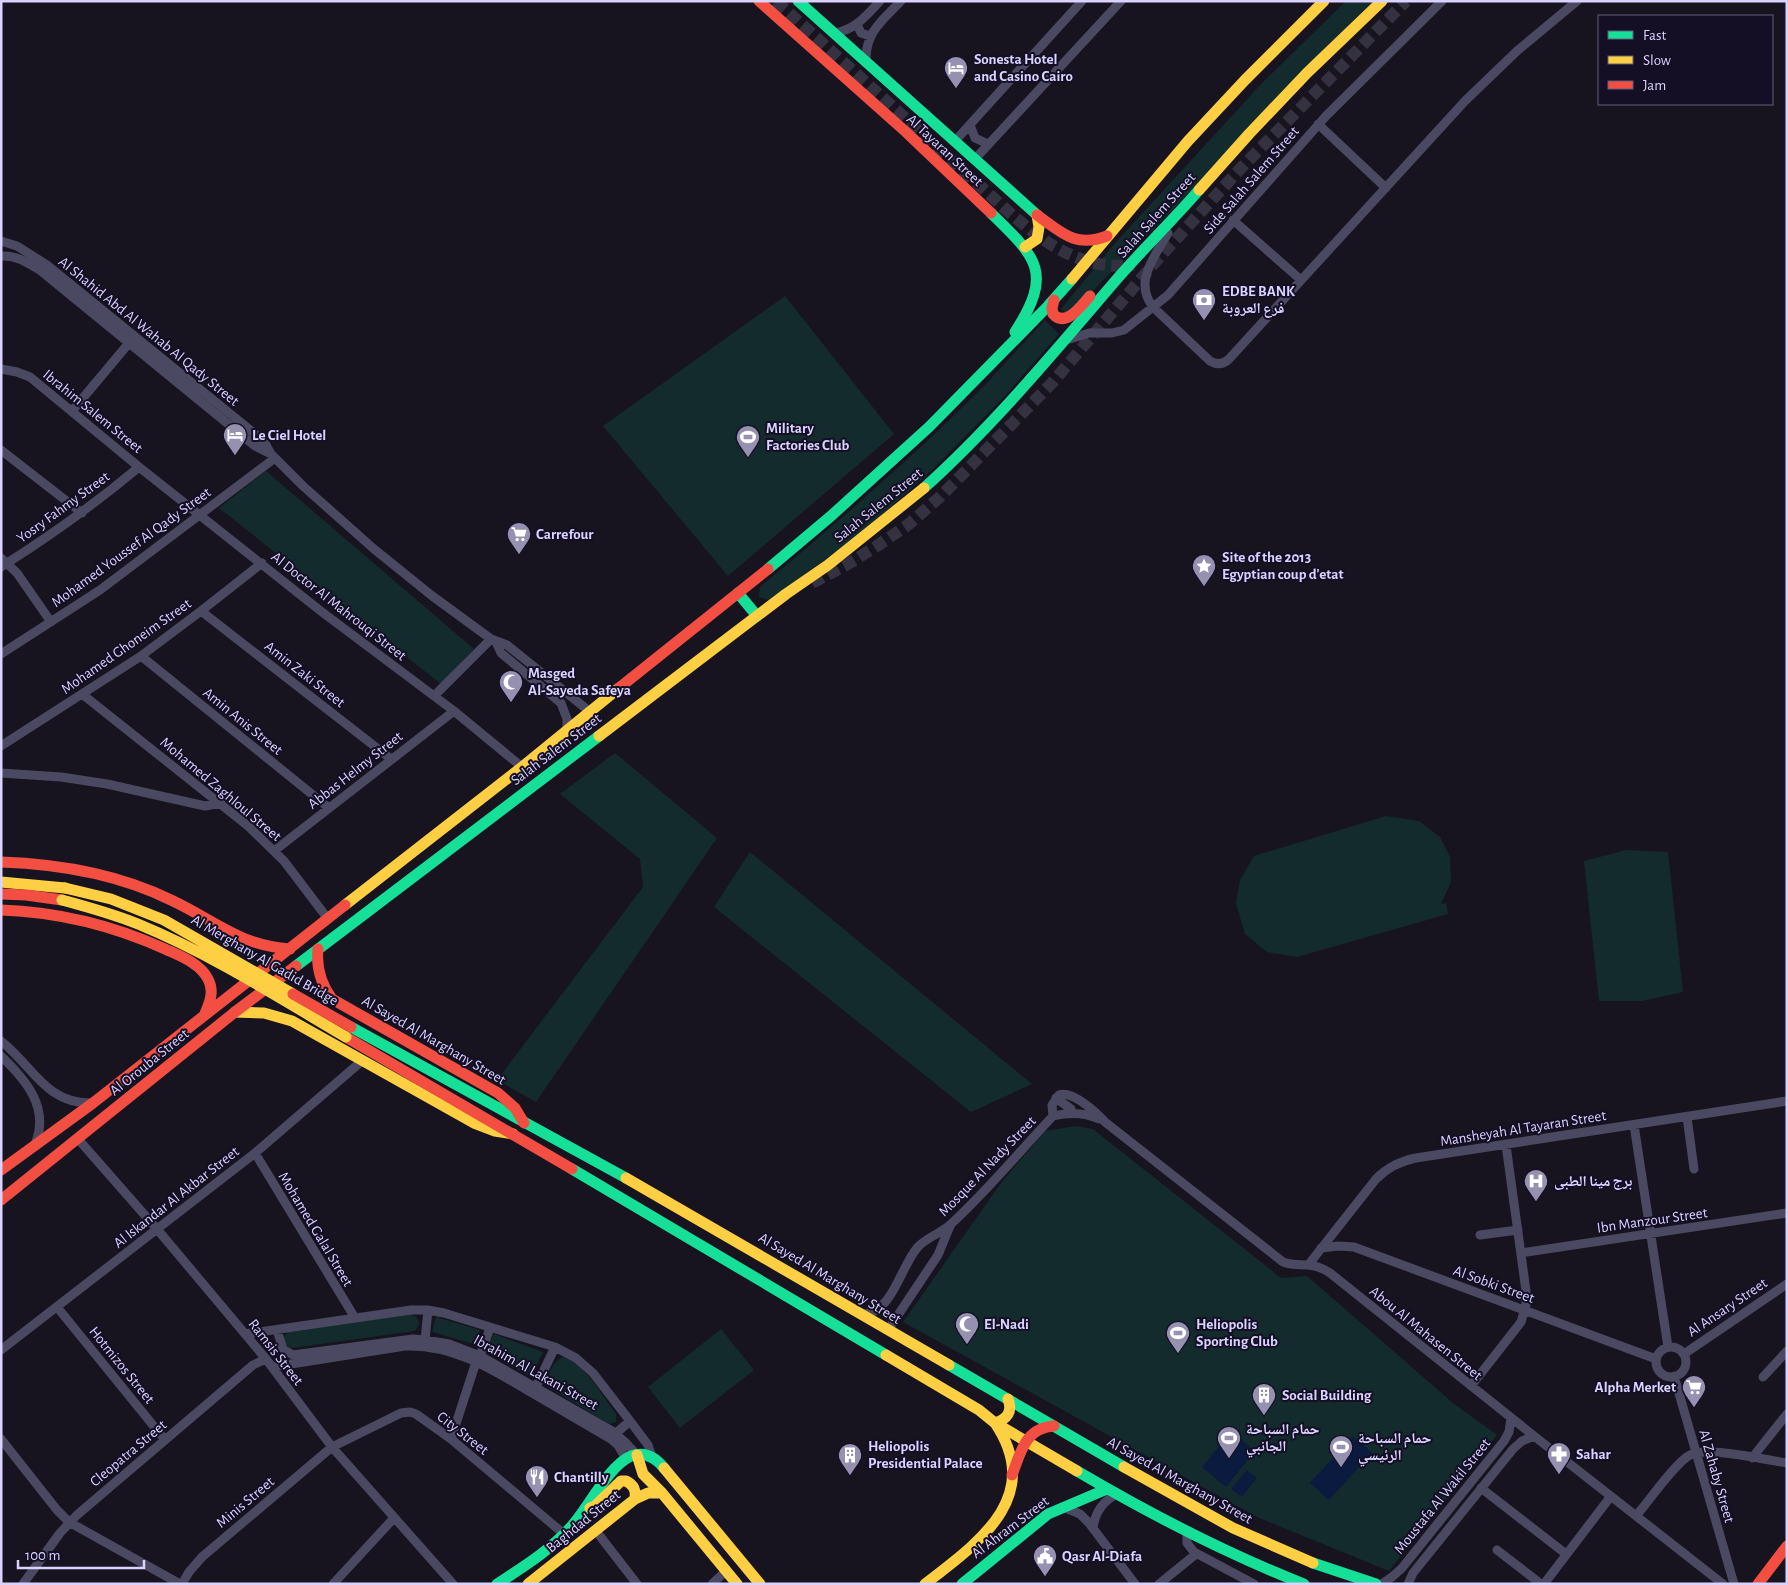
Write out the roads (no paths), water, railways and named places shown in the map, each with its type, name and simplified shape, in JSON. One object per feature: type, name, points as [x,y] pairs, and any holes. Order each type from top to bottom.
[{"type":"main road","name":"Al Tayaran Street","points":[[759,1],[938,163],[1025,247],[1035,264],[1036,288],[1029,310],[1004,349]]},
{"type":"main road","name":"Al Tayaran Street","points":[[798,1],[1037,215],[1063,234],[1077,241],[1092,242],[1106,236]]},
{"type":"main road","name":"Salah Salem Street","points":[[290,949],[522,767],[589,711],[738,593],[823,524],[890,464],[1054,300],[1106,236],[1216,109],[1324,1]]},
{"type":"main road","name":"Salah Salem Street","points":[[318,949],[757,616],[848,550],[925,487],[997,417],[1119,277],[1281,100],[1382,1]]},
{"type":"main road","points":[[1025,247],[1037,239],[1039,227],[1037,215]]},
{"type":"main road","points":[[1054,300],[1052,307],[1053,315],[1060,319],[1066,319],[1098,290],[1119,277]]},
{"type":"main road","points":[[738,593],[757,616]]},
{"type":"main road","points":[[1,862],[58,866],[116,879],[172,900],[223,930],[252,944],[290,949]]},
{"type":"main road","name":"Al Merghany Al Gadid Bridge","points":[[1,882],[35,884],[84,892],[129,906],[164,920],[524,1123]]},
{"type":"main road","name":"Al Merghany Al Gadid Bridge","points":[[1,894],[44,897],[80,904],[120,916],[184,944],[513,1134]]},
{"type":"main road","points":[[1,910],[53,914],[102,924],[139,937],[197,965],[203,971],[210,985],[210,1001],[204,1016]]},
{"type":"main road","points":[[197,965],[208,966],[222,958],[227,944],[223,930]]},
{"type":"main road","name":"Al Orouba Street","points":[[1,1170],[93,1103],[290,949]]},
{"type":"main road","name":"Al Sayed Al Marghany Street","points":[[318,949],[317,964],[319,978],[326,993],[332,999],[505,1098],[517,1109],[524,1123],[655,1194],[1168,1493],[1252,1537],[1322,1567],[1376,1584]]},
{"type":"main road","name":"Al Orouba Street","points":[[1,1200],[235,1012],[318,949]]},
{"type":"main road","points":[[316,1034],[322,1016],[339,1003]]},
{"type":"main road","points":[[235,1012],[253,1011],[270,1013],[292,1021],[474,1123],[495,1131],[513,1134],[1112,1491],[1186,1532],[1304,1584]]},
{"type":"main road","points":[[530,1144],[538,1131]]},
{"type":"main road","points":[[995,1423],[1005,1420],[1009,1415],[1011,1408],[1008,1399]]},
{"type":"main road","name":"Al Ahram Street","points":[[925,1584],[980,1539],[994,1525],[1007,1503],[1012,1475],[1008,1447],[1003,1434],[995,1423]]},
{"type":"main road","points":[[1012,1475],[1026,1441],[1031,1434],[1045,1426],[1054,1426]]},
{"type":"main road","points":[[631,1457],[643,1454],[656,1460],[643,1474]]},
{"type":"main road","name":"Ibrahim Al Lakani Street","points":[[631,1457],[643,1474],[662,1493],[737,1584]]},
{"type":"main road","name":"Baghdad Street","points":[[497,1584],[532,1560],[564,1534],[578,1520],[607,1477],[631,1457]]},
{"type":"main road","name":"Ibrahim Al Lakani Street","points":[[656,1460],[760,1584]]},
{"type":"main road","points":[[587,1508],[598,1504],[621,1481],[628,1481],[633,1485],[635,1499]]},
{"type":"main road","name":"Al Ahram Street","points":[[962,1584],[1041,1518],[1063,1506],[1112,1491]]},
{"type":"main road","name":"Baghdad Street","points":[[528,1584],[635,1499],[648,1493],[662,1493]]},
{"type":"main road","points":[[1758,1584],[1787,1546]]},
{"type":"street","points":[[834,33],[846,30],[857,24],[880,1]]},
{"type":"street","points":[[866,62],[867,44],[870,36],[901,1]]},
{"type":"street","points":[[955,141],[1082,1]]},
{"type":"street","points":[[975,159],[1120,1]]},
{"type":"street","name":"Side Salah Salem Street","points":[[1063,342],[1089,333],[1120,332],[1128,328],[1153,307],[1176,286],[1318,124],[1442,1]]},
{"type":"street","points":[[1179,213],[1146,274],[1145,293],[1153,307],[1210,361],[1222,364],[1229,359],[1482,84],[1535,35],[1577,1]]},
{"type":"street","points":[[857,24],[861,33],[870,36]]},
{"type":"street","points":[[1318,124],[1386,188]]},
{"type":"street","points":[[970,125],[975,138],[988,144]]},
{"type":"street","points":[[1233,220],[1301,280]]},
{"type":"street","name":"Al Shahid Abd Al Wahab Al Qady Street","points":[[1,242],[17,246],[47,265],[250,430],[266,445],[273,456],[314,496],[374,549],[431,595],[494,641],[507,645],[589,711]]},
{"type":"street","name":"Al Shahid Abd Al Wahab Al Qady Street","points":[[1,256],[15,257],[41,271],[255,446],[273,456]]},
{"type":"street","points":[[72,411],[129,343]]},
{"type":"street","name":"Ibrahim Salem Street","points":[[1,369],[30,377],[139,467]]},
{"type":"street","points":[[1,450],[82,514]]},
{"type":"street","name":"Mohamed Youssef Al Qady Street","points":[[1,654],[100,590],[200,515],[273,456]]},
{"type":"street","name":"Yosry Fahmy Street","points":[[3,563],[45,540],[82,514],[139,467]]},
{"type":"street","name":"Al Doctor Al Mahrouqi Street","points":[[139,467],[322,612],[454,711],[522,767]]},
{"type":"street","points":[[3,563],[26,586],[51,622]]},
{"type":"street","name":"Mohamed Ghoneim Street","points":[[1,746],[141,656],[262,563]]},
{"type":"street","name":"Amin Zaki Street","points":[[201,611],[391,759]]},
{"type":"street","points":[[434,696],[494,641]]},
{"type":"street","name":"Al Shahid Abd Al Wahab Al Qady Street","points":[[494,641],[501,652],[561,703],[567,719],[566,730]]},
{"type":"street","name":"Amin Anis Street","points":[[141,656],[329,808]]},
{"type":"street","name":"Mohamed Zaghloul Street","points":[[82,694],[221,803],[274,850],[328,919]]},
{"type":"street","name":"Abbas Helmy Street","points":[[274,850],[454,711]]},
{"type":"street","points":[[1,772],[61,777],[107,784],[205,806],[221,803]]},
{"type":"street","points":[[1,1041],[15,1053],[50,1091],[66,1099],[93,1103]]},
{"type":"street","points":[[1,1056],[33,1093],[38,1105],[40,1126],[33,1148]]},
{"type":"street","name":"Al Iskandar Al Akbar Street","points":[[1,1350],[254,1153],[362,1060]]},
{"type":"street","points":[[1053,1116],[1052,1105],[1056,1098],[1062,1094],[1076,1099],[1071,1111],[1056,1098]]},
{"type":"street","name":"Abou Al Mahasen Street","points":[[1076,1099],[1095,1112],[1105,1122],[1282,1262],[1296,1266],[1308,1264],[1330,1273],[1723,1584]]},
{"type":"street","name":"Mansheyah Al Tayaran Street","points":[[1308,1264],[1376,1179],[1394,1165],[1416,1158],[1787,1101]]},
{"type":"street","name":"Abou Al Mahasen Street","points":[[1053,1116],[1071,1111],[1105,1122]]},
{"type":"street","name":"Mosque Al Nady Street","points":[[859,1314],[872,1312],[884,1305],[916,1250],[927,1239],[951,1225],[1053,1116]]},
{"type":"street","points":[[1687,1117],[1694,1169]]},
{"type":"street","points":[[1634,1125],[1668,1347]]},
{"type":"street","name":"Ramsis Street","points":[[78,1139],[157,1229],[266,1359],[332,1448],[453,1584]]},
{"type":"street","points":[[1471,1386],[1519,1325],[1526,1310],[1527,1295],[1506,1145]]},
{"type":"street","name":"Mohamed Galal Street","points":[[254,1153],[355,1318]]},
{"type":"street","name":"Ibn Manzour Street","points":[[1521,1253],[1787,1213]]},
{"type":"street","points":[[888,1330],[938,1255],[951,1225]]},
{"type":"street","points":[[1480,1235],[1518,1230]]},
{"type":"street","name":"Al Sobki Street","points":[[1321,1248],[1354,1247],[1656,1359]]},
{"type":"street","name":"Al Ansary Street","points":[[1684,1354],[1787,1284]]},
{"type":"street","name":"Hotmizos Street","points":[[57,1307],[165,1440]]},
{"type":"street","name":"Ibrahim Al Lakani Street","points":[[245,1334],[411,1310],[428,1310],[555,1347],[572,1356],[590,1370],[648,1445],[656,1460]]},
{"type":"street","points":[[425,1340],[428,1310]]},
{"type":"street","points":[[451,1439],[490,1328]]},
{"type":"street","name":"Ibrahim Al Lakani Street","points":[[277,1330],[283,1349],[293,1355],[401,1340],[425,1340],[449,1344],[536,1387],[615,1434],[631,1457]]},
{"type":"street","name":"Ibrahim Al Lakani Street","points":[[272,1367],[412,1346],[442,1349],[478,1359],[611,1439],[631,1457]]},
{"type":"street","points":[[536,1387],[555,1347]]},
{"type":"street","points":[[1668,1347],[1679,1349],[1684,1354],[1686,1362],[1684,1370],[1674,1376],[1662,1374],[1657,1367],[1656,1359],[1662,1350],[1668,1347]]},
{"type":"street","points":[[1763,1377],[1787,1350]]},
{"type":"street","name":"Cleopatra Street","points":[[23,1584],[69,1522],[253,1365],[266,1359]]},
{"type":"street","name":"Al Zahaby Street","points":[[1674,1376],[1734,1584]]},
{"type":"street","name":"City Street","points":[[332,1448],[402,1413],[407,1412],[419,1415],[451,1439],[564,1534]]},
{"type":"street","points":[[1752,1458],[1787,1414]]},
{"type":"street","name":"Moustafa Al Wakil Street","points":[[1382,1584],[1402,1568],[1504,1441],[1509,1432],[1511,1418]]},
{"type":"street","points":[[615,1434],[630,1421]]},
{"type":"street","name":"Moustafa Al Wakil Street","points":[[1408,1584],[1412,1573],[1516,1446],[1534,1436]]},
{"type":"street","points":[[1,1439],[54,1507],[69,1522],[181,1584]]},
{"type":"street","name":"Minis Street","points":[[181,1584],[202,1557],[332,1448]]},
{"type":"street","points":[[1636,1516],[1682,1461],[1696,1453],[1713,1452],[1787,1463]]},
{"type":"street","points":[[1481,1488],[1566,1554]]},
{"type":"street","points":[[1093,1528],[1096,1516],[1112,1491]]},
{"type":"street","points":[[1497,1550],[1542,1584],[1611,1496]]},
{"type":"street","points":[[1063,1506],[1080,1514],[1093,1528],[1135,1584]]},
{"type":"street","points":[[333,1584],[394,1518]]},
{"type":"street","points":[[596,1531],[637,1584]]},
{"type":"street","points":[[1186,1532],[1187,1543],[1196,1554],[1254,1584]]},
{"type":"street","points":[[1159,1584],[1196,1554]]},
{"type":"street","points":[[712,1584],[726,1571]]},
{"type":"water","name":"حمام السباحة الجانبي","points":[[1231,1431],[1255,1451],[1226,1487],[1202,1467]]},
{"type":"water","name":"حمام السباحة الرئيسي","points":[[1353,1436],[1372,1453],[1329,1500],[1310,1483]]},
{"type":"water","points":[[1247,1470],[1257,1478],[1242,1497],[1231,1489]]},
{"type":"tunnel","points":[[776,1],[1011,214],[1038,236],[1083,260],[1116,266],[1134,265]]},
{"type":"tunnel","points":[[812,583],[877,546],[909,524],[940,497],[1052,383],[1157,260],[1242,167],[1406,1]]},
{"type":"place","name":"Sonesta Hotel and Casino Cairo","points":[[956,89]]},
{"type":"place","name":"EDBE BANK فرع العروبة","points":[[1204,321]]},
{"type":"place","name":"Le Ciel Hotel","points":[[235,456]]},
{"type":"place","name":"Military Factories Club","points":[[748,458]]},
{"type":"place","name":"Carrefour","points":[[519,555]]},
{"type":"place","name":"Site of the 2013 Egyptian coup d'etat","points":[[1204,587]]},
{"type":"place","name":"Masged Al-Sayeda Safeya","points":[[511,703]]},
{"type":"place","name":"برج مينا الطبى","points":[[1536,1202]]},
{"type":"place","name":"El-Nadi","points":[[967,1345]]},
{"type":"place","name":"Heliopolis Sporting Club","points":[[1178,1354]]},
{"type":"place","name":"Alpha Merket","points":[[1694,1408]]},
{"type":"place","name":"Social Building","points":[[1264,1416]]},
{"type":"place","name":"حمام السباحة الجانبي","points":[[1229,1459]]},
{"type":"place","name":"حمام السباحة الرئيسي","points":[[1341,1468]]},
{"type":"place","name":"Sahar","points":[[1559,1475]]},
{"type":"place","name":"Heliopolis Presidential Palace","points":[[850,1476]]},
{"type":"place","name":"Chantilly","points":[[537,1498]]},
{"type":"place","name":"Qasr Al-Diafa","points":[[1045,1577]]}]
